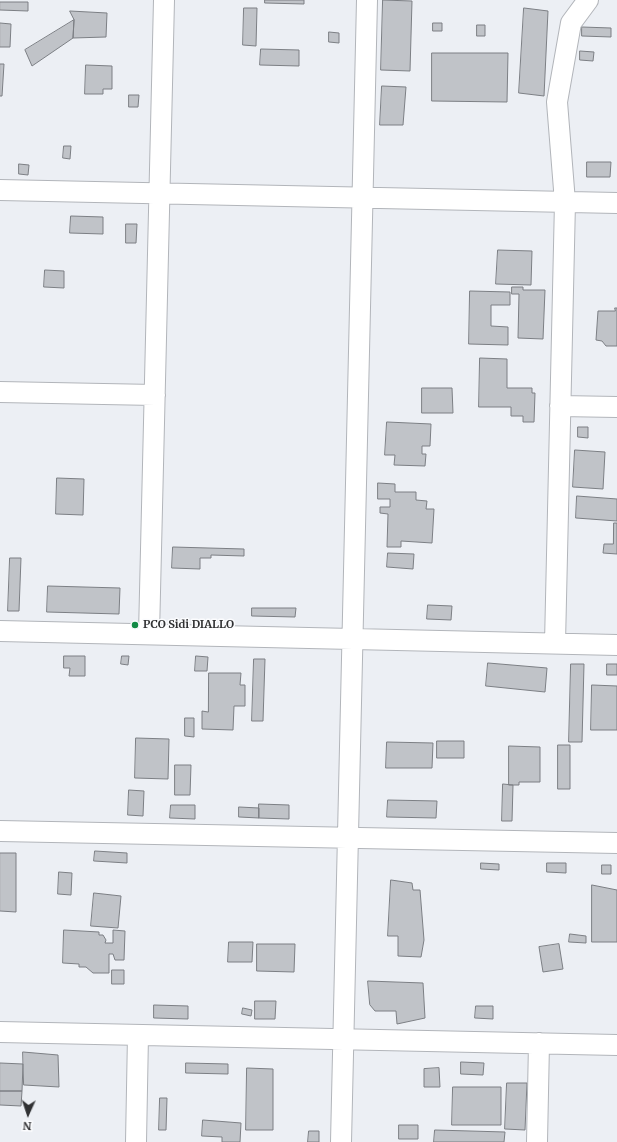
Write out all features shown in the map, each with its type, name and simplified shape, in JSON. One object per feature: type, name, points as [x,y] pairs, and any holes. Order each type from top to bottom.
[{"type":"street","points":[[149,634],[164,0]]},
{"type":"street","points":[[341,1142],[367,0]]},
{"type":"street","points":[[555,643],[565,202],[557,102],[571,23],[588,0]]},
{"type":"street","points":[[0,190],[617,203]]},
{"type":"street","points":[[0,392],[155,395]]},
{"type":"street","points":[[560,406],[617,407]]},
{"type":"street","points":[[0,631],[617,645]]},
{"type":"street","points":[[0,831],[617,843]]},
{"type":"street","points":[[0,1032],[617,1045]]},
{"type":"street","points":[[136,1142],[138,1035]]},
{"type":"street","points":[[536,1142],[538,1044]]},
{"type":"building","points":[[265,0],[304,0],[304,4],[265,3]]},
{"type":"building","points":[[383,0],[412,1],[410,71],[381,70]]},
{"type":"building","points":[[0,2],[28,2],[28,11],[0,10]]},
{"type":"building","points":[[244,8],[257,8],[256,46],[243,45]]},
{"type":"building","points":[[524,8],[548,11],[544,96],[519,93]]},
{"type":"building","points":[[70,11],[107,13],[106,37],[73,38],[74,20]]},
{"type":"building","points":[[74,20],[73,38],[32,66],[25,50]]},
{"type":"building","points":[[0,23],[11,24],[10,47],[0,47]]},
{"type":"building","points":[[433,23],[442,23],[442,31],[433,31]]},
{"type":"building","points":[[477,25],[485,25],[485,36],[477,36]]},
{"type":"building","points":[[582,27],[611,28],[611,37],[582,36]]},
{"type":"building","points":[[329,32],[339,33],[339,43],[329,42]]},
{"type":"building","points":[[261,49],[299,50],[299,66],[260,65]]},
{"type":"building","points":[[580,51],[594,52],[593,61],[580,60]]},
{"type":"building","points":[[432,53],[508,53],[507,102],[432,101]]},
{"type":"building","points":[[0,64],[4,64],[2,96],[0,96]]},
{"type":"building","points":[[86,65],[112,66],[112,89],[103,89],[103,94],[85,94]]},
{"type":"building","points":[[382,86],[406,87],[403,125],[380,125]]},
{"type":"building","points":[[129,95],[139,95],[138,107],[129,107]]},
{"type":"building","points":[[64,146],[71,146],[70,159],[63,158]]},
{"type":"building","points":[[587,162],[611,162],[610,177],[587,177]]},
{"type":"building","points":[[19,164],[29,165],[28,175],[19,174]]},
{"type":"building","points":[[71,216],[103,217],[103,234],[70,233]]},
{"type":"building","points":[[126,224],[137,224],[136,243],[126,243]]},
{"type":"building","points":[[498,250],[532,251],[531,285],[496,284]]},
{"type":"building","points":[[45,270],[64,271],[64,288],[44,287]]},
{"type":"building","points":[[512,287],[523,287],[523,290],[545,290],[543,339],[518,338],[519,294],[512,294]]},
{"type":"building","points":[[470,291],[510,292],[510,305],[491,305],[491,326],[508,327],[508,345],[469,344]]},
{"type":"building","points":[[615,308],[617,308],[617,346],[606,346],[602,341],[596,340],[598,311],[615,311]]},
{"type":"building","points":[[480,358],[507,359],[507,388],[532,388],[532,393],[535,393],[534,422],[523,422],[523,416],[511,416],[511,407],[479,407]]},
{"type":"building","points":[[422,388],[452,388],[453,413],[422,413]]},
{"type":"building","points":[[387,422],[431,424],[430,446],[422,446],[422,454],[426,454],[425,466],[394,465],[395,455],[385,455]]},
{"type":"building","points":[[578,427],[588,427],[588,438],[578,437]]},
{"type":"building","points":[[575,450],[605,452],[603,489],[573,487]]},
{"type":"building","points":[[57,478],[84,479],[83,515],[56,514]]},
{"type":"building","points":[[378,483],[395,484],[395,492],[416,492],[416,500],[427,501],[426,509],[434,509],[432,543],[401,541],[401,547],[387,547],[388,514],[380,513],[380,507],[390,507],[390,499],[378,499]]},
{"type":"building","points":[[577,496],[617,499],[617,521],[576,518]]},
{"type":"building","points":[[614,523],[617,523],[617,554],[603,553],[604,544],[613,544]]},
{"type":"building","points":[[173,547],[244,549],[244,556],[211,555],[211,558],[200,558],[200,569],[172,568]]},
{"type":"building","points":[[388,553],[414,554],[413,569],[387,567]]},
{"type":"building","points":[[10,558],[21,558],[19,611],[8,611]]},
{"type":"building","points":[[48,586],[120,588],[119,614],[47,612]]},
{"type":"building","points":[[428,605],[452,606],[451,620],[427,619]]},
{"type":"building","points":[[252,608],[296,608],[295,617],[252,616]]},
{"type":"building","points":[[64,656],[85,656],[85,676],[69,676],[70,668],[64,668]]},
{"type":"building","points":[[122,656],[129,656],[128,665],[121,664]]},
{"type":"building","points":[[196,656],[208,657],[207,671],[195,671]]},
{"type":"building","points":[[254,659],[265,659],[263,721],[252,721]]},
{"type":"building","points":[[488,663],[547,668],[545,692],[486,686]]},
{"type":"building","points":[[571,664],[584,664],[582,742],[569,742]]},
{"type":"building","points":[[607,664],[617,664],[617,675],[607,675]]},
{"type":"building","points":[[209,673],[241,673],[240,685],[245,685],[245,706],[234,706],[233,730],[202,729],[202,711],[208,712]]},
{"type":"building","points":[[592,685],[617,686],[617,730],[591,730]]},
{"type":"building","points":[[185,718],[194,718],[194,737],[185,736]]},
{"type":"building","points":[[136,738],[169,739],[168,779],[135,778]]},
{"type":"building","points":[[437,741],[464,741],[464,758],[437,758]]},
{"type":"building","points":[[387,742],[433,743],[432,768],[386,768]]},
{"type":"building","points":[[558,745],[570,745],[570,789],[558,789]]},
{"type":"building","points":[[509,746],[540,747],[540,782],[519,782],[519,785],[509,785]]},
{"type":"building","points":[[175,765],[191,765],[190,795],[175,795]]},
{"type":"building","points":[[503,784],[513,785],[512,821],[502,821]]},
{"type":"building","points":[[129,790],[144,791],[143,816],[128,815]]},
{"type":"building","points":[[388,800],[437,801],[436,818],[387,817]]},
{"type":"building","points":[[259,804],[289,805],[289,819],[259,818]]},
{"type":"building","points":[[171,805],[195,805],[195,819],[170,818]]},
{"type":"building","points":[[239,807],[259,808],[259,818],[239,817]]},
{"type":"building","points":[[95,851],[127,853],[127,863],[94,861]]},
{"type":"building","points":[[0,853],[16,853],[16,912],[0,911]]},
{"type":"building","points":[[481,863],[499,864],[499,870],[481,869]]},
{"type":"building","points":[[547,863],[566,863],[566,873],[547,872]]},
{"type":"building","points":[[602,865],[611,865],[611,874],[602,874]]},
{"type":"building","points":[[59,872],[72,873],[71,895],[58,894]]},
{"type":"building","points":[[391,880],[412,883],[413,890],[420,890],[424,940],[421,957],[398,956],[398,936],[388,936]]},
{"type":"building","points":[[592,885],[617,890],[617,942],[592,942]]},
{"type":"building","points":[[94,893],[121,896],[118,928],[91,926]]},
{"type":"building","points":[[64,930],[99,932],[99,935],[103,935],[106,940],[105,943],[113,943],[113,930],[125,931],[124,960],[115,960],[113,954],[109,954],[109,973],[93,973],[86,967],[79,967],[79,964],[63,963]]},
{"type":"building","points":[[570,934],[586,936],[586,943],[569,942]]},
{"type":"building","points":[[229,942],[253,942],[252,962],[228,962]]},
{"type":"building","points":[[257,944],[295,944],[294,972],[257,971]]},
{"type":"building","points":[[559,944],[563,969],[543,972],[539,947]]},
{"type":"building","points":[[112,970],[124,970],[124,984],[112,984]]},
{"type":"building","points":[[368,981],[423,983],[425,1018],[397,1024],[396,1011],[375,1011],[370,1005]]},
{"type":"building","points":[[255,1001],[276,1001],[275,1019],[255,1019]]},
{"type":"building","points":[[154,1005],[188,1006],[188,1019],[154,1018]]},
{"type":"building","points":[[476,1006],[493,1006],[493,1019],[475,1018]]},
{"type":"building","points":[[243,1008],[252,1010],[251,1016],[242,1014]]},
{"type":"building","points":[[23,1052],[58,1055],[59,1087],[24,1085]]},
{"type":"building","points":[[461,1062],[484,1063],[483,1075],[461,1074]]},
{"type":"building","points":[[0,1063],[23,1064],[22,1091],[0,1091]]},
{"type":"building","points":[[186,1063],[228,1064],[228,1074],[186,1073]]},
{"type":"building","points":[[247,1068],[273,1069],[273,1130],[246,1130]]},
{"type":"building","points":[[439,1068],[440,1087],[424,1087],[424,1069]]},
{"type":"building","points":[[507,1083],[527,1083],[525,1130],[505,1129]]},
{"type":"building","points":[[453,1087],[501,1087],[501,1125],[452,1125]]},
{"type":"building","points":[[0,1091],[22,1091],[21,1106],[0,1105]]},
{"type":"building","points":[[160,1098],[167,1098],[166,1130],[159,1130]]},
{"type":"building","points":[[203,1120],[241,1123],[240,1142],[222,1142],[222,1137],[202,1136]]},
{"type":"building","points":[[399,1125],[418,1125],[418,1139],[399,1139]]},
{"type":"building","points":[[435,1130],[505,1132],[504,1142],[434,1142]]},
{"type":"building","points":[[309,1131],[319,1131],[319,1142],[308,1142]]},
{"type":"place","name":"PCO Sidi DIALLO","points":[[135,625]]}]
